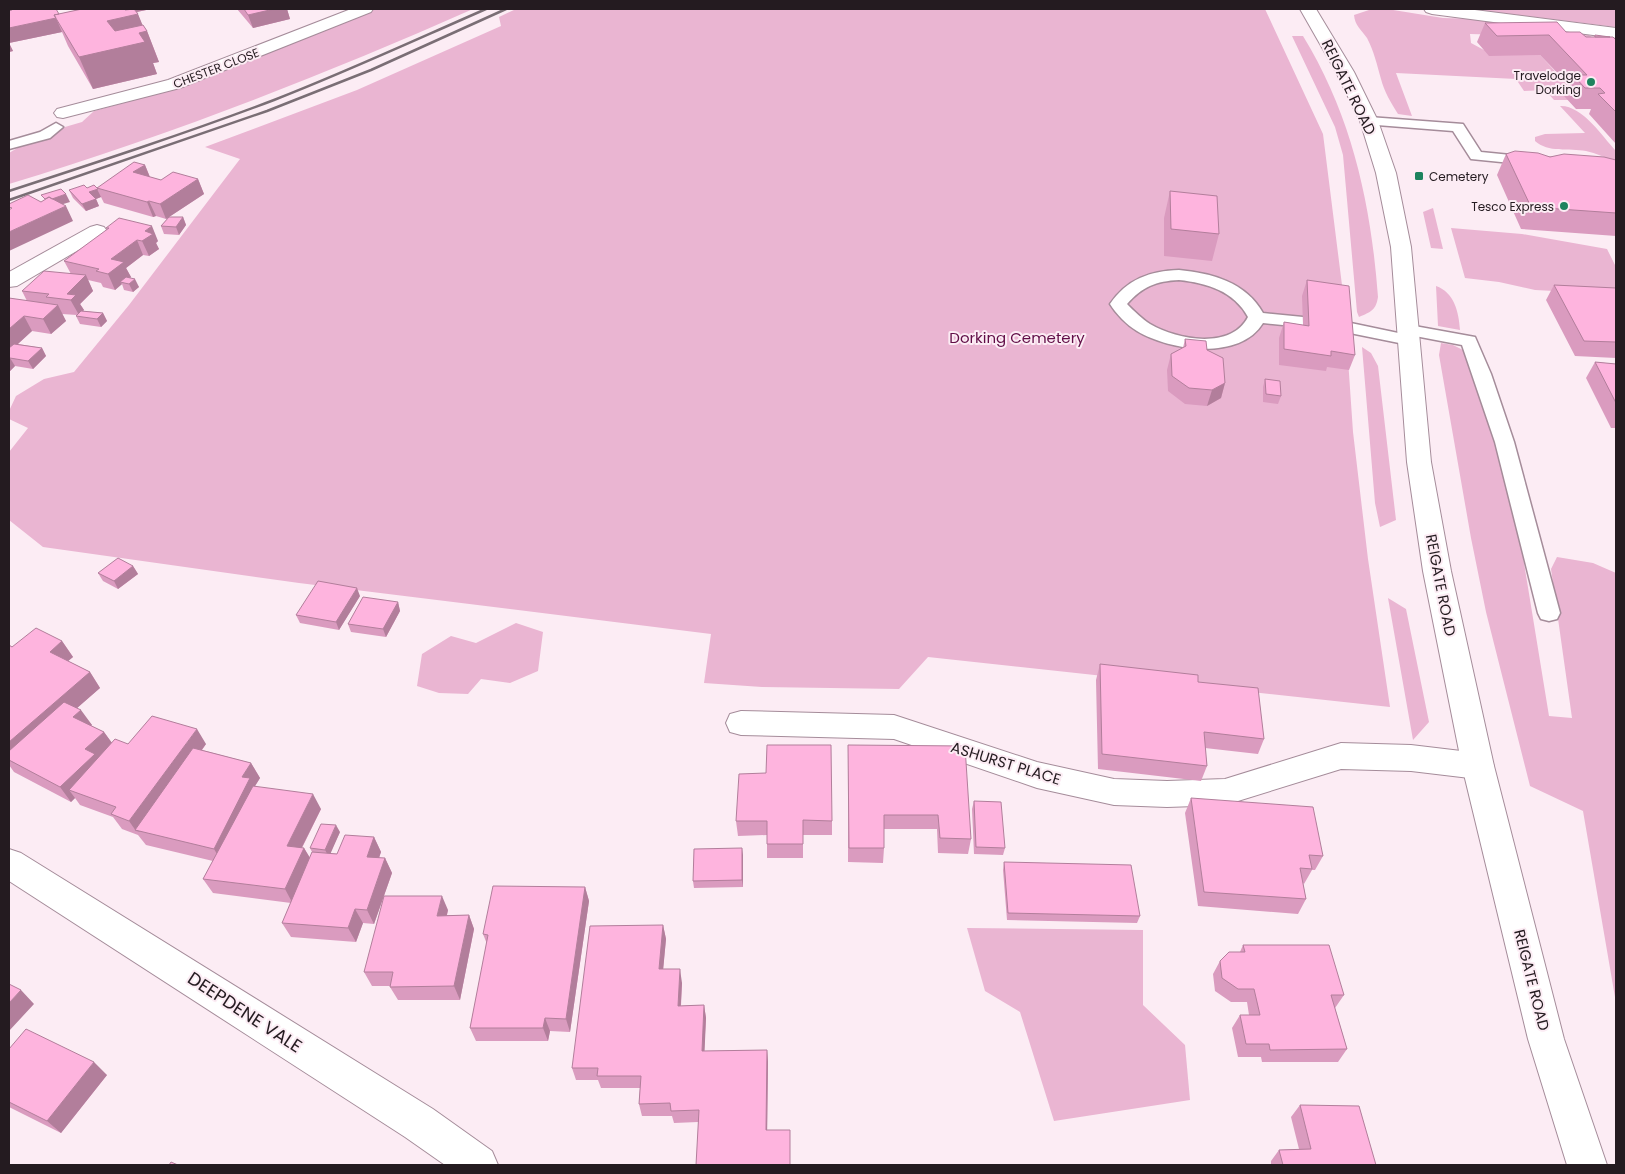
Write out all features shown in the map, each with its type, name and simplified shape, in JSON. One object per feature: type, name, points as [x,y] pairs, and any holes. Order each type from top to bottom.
[{"type":"street","name":"CHESTER CLOSE","points":[[57,114],[174,84],[365,9]]},
{"type":"street","name":"REIGATE ROAD","points":[[1308,9],[1345,72],[1369,121],[1386,173],[1401,247],[1419,462],[1437,571],[1478,766],[1546,1039],[1587,1165]]},
{"type":"street","points":[[1432,9],[1616,33]]},
{"type":"street","points":[[9,281],[97,230]]},
{"type":"street","name":"ASHURST PLACE","points":[[741,723],[894,727],[1037,775],[1114,792],[1167,794],[1225,792],[1341,756],[1411,758],[1478,766]]},
{"type":"street","name":"DEEPDENE VALE","points":[[9,863],[419,1123],[478,1165]]},
{"type":"lane","points":[[9,145],[45,135],[57,114]]},
{"type":"lane","points":[[1369,121],[1458,127],[1476,156],[1543,162]]},
{"type":"lane","points":[[1179,275],[1206,278],[1229,287],[1248,302],[1257,317],[1250,330],[1232,339],[1211,344],[1190,343],[1165,337],[1143,327],[1118,304],[1139,284],[1154,278],[1179,275]]},
{"type":"lane","points":[[1257,317],[1303,322]]},
{"type":"lane","points":[[1346,327],[1469,341],[1506,449],[1549,613]]},
{"type":"green space","points":[[373,9],[473,9],[359,58],[244,104],[127,146],[9,184],[9,153],[41,134],[82,122],[94,111],[171,90],[241,64]]},
{"type":"green space","name":"Dorking Cemetery","points":[[516,9],[1265,9],[1323,134],[1344,301],[1353,432],[1368,559],[1390,707],[928,657],[899,689],[762,687],[704,683],[711,634],[299,583],[43,547],[9,520],[9,452],[28,428],[9,419],[9,411],[16,396],[44,379],[74,372],[129,305],[240,159],[205,147],[357,90],[501,26],[499,17]]},
{"type":"green space","points":[[1387,9],[1443,18],[1478,19],[1586,33],[1603,45],[1507,35],[1470,34],[1471,43],[1484,50],[1540,55],[1578,96],[1568,100],[1554,100],[1545,90],[1524,91],[1516,79],[1396,73],[1412,116],[1398,114],[1384,88],[1367,38],[1357,25],[1354,15],[1369,10]]},
{"type":"green space","points":[[1469,9],[1616,9],[1616,27]]},
{"type":"green space","points":[[1292,36],[1303,36],[1320,66],[1346,129],[1364,195],[1375,262],[1378,297],[1376,305],[1372,310],[1359,317],[1343,155],[1335,127]]},
{"type":"green space","points":[[1560,106],[1576,110],[1591,122],[1616,151],[1616,161],[1586,151],[1552,149],[1535,141],[1535,137],[1545,134],[1585,133]]},
{"type":"green space","points":[[1433,208],[1443,249],[1431,248],[1423,212]]},
{"type":"green space","points":[[1451,228],[1522,234],[1607,249],[1616,267],[1616,297],[1593,293],[1535,290],[1499,282],[1465,278]]},
{"type":"green space","points":[[1436,286],[1451,298],[1457,310],[1460,330],[1438,326]]},
{"type":"green space","points":[[1441,343],[1453,345],[1465,351],[1482,395],[1515,508],[1549,716],[1572,718],[1551,569],[1557,557],[1593,563],[1616,573],[1616,1003],[1583,811],[1530,786],[1486,612],[1471,538],[1439,355]]},
{"type":"green space","points":[[1362,347],[1371,353],[1378,366],[1396,520],[1380,527],[1375,503]]},
{"type":"green space","points":[[1388,598],[1406,609],[1429,722],[1413,740]]},
{"type":"green space","points":[[516,623],[543,632],[538,671],[510,683],[481,679],[468,694],[439,693],[417,686],[422,654],[451,636],[476,643]]},
{"type":"green space","points":[[967,928],[1143,930],[1143,1005],[1185,1045],[1190,1100],[1054,1121],[1020,1012],[985,991]]},
{"type":"building","points":[[12,9],[56,9],[59,14],[54,15],[56,18],[9,28],[9,11]]},
{"type":"building","points":[[82,9],[134,9],[138,14],[107,21],[115,31],[143,25],[147,31],[139,33],[145,42],[79,57],[54,15]]},
{"type":"building","points":[[244,9],[274,9],[248,15]]},
{"type":"building","points":[[1557,22],[1566,32],[1580,32],[1586,37],[1613,37],[1616,40],[1616,112],[1598,94],[1605,93],[1600,88],[1585,88],[1573,75],[1587,75],[1549,35],[1497,36],[1485,23]]},
{"type":"building","points":[[1515,151],[1538,153],[1550,157],[1564,154],[1604,157],[1616,160],[1616,213],[1531,207],[1506,154]]},
{"type":"building","points":[[134,162],[145,165],[133,172],[161,180],[173,172],[198,179],[160,204],[97,188]]},
{"type":"building","points":[[84,185],[87,188],[94,185],[98,189],[89,192],[96,199],[82,204],[69,190]]},
{"type":"building","points":[[61,189],[66,194],[52,199],[49,197],[45,199],[41,195]]},
{"type":"building","points":[[1170,191],[1217,196],[1219,234],[1171,229]]},
{"type":"building","points":[[28,195],[41,202],[49,197],[66,206],[9,232],[9,210],[12,208],[9,207],[9,204]]},
{"type":"building","points":[[169,217],[183,217],[176,227],[161,226]]},
{"type":"building","points":[[119,218],[152,226],[145,231],[153,234],[142,241],[137,240],[111,259],[124,262],[108,274],[96,271],[99,269],[64,261],[109,228],[106,228]]},
{"type":"building","points":[[44,271],[86,275],[67,294],[76,295],[71,300],[46,297],[49,294],[22,291]]},
{"type":"building","points":[[126,277],[135,279],[129,284],[120,282]]},
{"type":"building","points":[[1307,280],[1349,286],[1355,355],[1331,351],[1331,356],[1284,349],[1284,322],[1309,326]]},
{"type":"building","points":[[1554,285],[1616,288],[1616,342],[1584,341]]},
{"type":"building","points":[[9,298],[58,305],[43,319],[24,316],[9,329]]},
{"type":"building","points":[[81,311],[103,313],[97,319],[76,316]]},
{"type":"building","points":[[1185,339],[1206,341],[1207,350],[1223,358],[1225,383],[1212,390],[1189,388],[1172,376],[1171,354],[1186,346]]},
{"type":"building","points":[[14,344],[42,348],[28,361],[9,359],[9,348]]},
{"type":"building","points":[[1595,362],[1616,364],[1616,403]]},
{"type":"building","points":[[1265,379],[1280,381],[1281,396],[1266,394]]},
{"type":"building","points":[[118,558],[133,566],[114,581],[98,573]]},
{"type":"building","points":[[318,581],[357,588],[336,622],[296,615]]},
{"type":"building","points":[[363,597],[398,602],[383,629],[348,624]]},
{"type":"building","points":[[36,628],[62,641],[50,652],[90,672],[9,742],[9,645],[12,647]]},
{"type":"building","points":[[1100,664],[1198,675],[1198,682],[1258,688],[1264,739],[1204,732],[1207,766],[1102,754]]},
{"type":"building","points":[[64,702],[81,710],[73,717],[104,732],[85,749],[95,754],[60,787],[9,760],[9,751]]},
{"type":"building","points":[[152,716],[197,729],[129,821],[111,814],[116,807],[69,790],[115,739],[128,744]]},
{"type":"building","points":[[767,745],[831,745],[832,821],[803,820],[803,844],[767,844],[767,821],[736,821],[739,774],[766,773]]},
{"type":"building","points":[[848,745],[965,746],[971,839],[940,838],[938,815],[884,815],[884,848],[849,848]]},
{"type":"building","points":[[193,748],[251,763],[242,777],[250,778],[214,849],[135,830]]},
{"type":"building","points":[[253,786],[313,794],[287,846],[304,848],[285,889],[203,879]]},
{"type":"building","points":[[1191,798],[1313,807],[1323,856],[1309,855],[1312,869],[1300,868],[1306,899],[1204,892]]},
{"type":"building","points":[[974,801],[1001,802],[1005,848],[976,847]]},
{"type":"building","points":[[321,824],[336,825],[325,850],[310,848]]},
{"type":"building","points":[[345,835],[374,837],[367,857],[385,858],[367,910],[355,909],[348,928],[282,923],[312,852],[337,854]]},
{"type":"building","points":[[742,848],[742,880],[693,881],[694,849]]},
{"type":"building","points":[[1004,862],[1131,865],[1140,916],[1008,913]]},
{"type":"building","points":[[493,886],[585,887],[566,1019],[545,1018],[543,1028],[470,1028],[488,935],[483,934]]},
{"type":"building","points":[[384,896],[442,896],[437,916],[469,915],[454,986],[390,987],[393,972],[364,972]]},
{"type":"building","points":[[663,925],[659,969],[680,969],[678,1006],[704,1005],[702,1051],[767,1050],[766,1130],[790,1130],[790,1165],[696,1165],[699,1110],[671,1111],[670,1103],[639,1104],[641,1076],[597,1076],[598,1068],[572,1068],[590,926]]},
{"type":"building","points":[[1243,945],[1329,945],[1344,995],[1331,995],[1347,1049],[1270,1050],[1269,1044],[1246,1044],[1240,1015],[1260,1015],[1254,989],[1238,989],[1222,978],[1220,961],[1229,952],[1245,952]]},
{"type":"building","points":[[9,984],[21,990],[9,1003]]},
{"type":"building","points":[[26,1029],[94,1062],[47,1121],[9,1102],[9,1049]]},
{"type":"building","points":[[1300,1105],[1359,1106],[1376,1165],[1283,1165],[1279,1150],[1311,1149]]},
{"type":"railway","points":[[9,191],[175,136],[274,100],[486,9]]},
{"type":"railway","points":[[9,200],[267,111],[371,70],[506,9]]},
{"type":"place","name":"Travelodge Dorking","points":[[1591,82]]},
{"type":"place","name":"Cemetery","points":[[1419,176]]},
{"type":"place","name":"Tesco Express","points":[[1564,206]]}]
